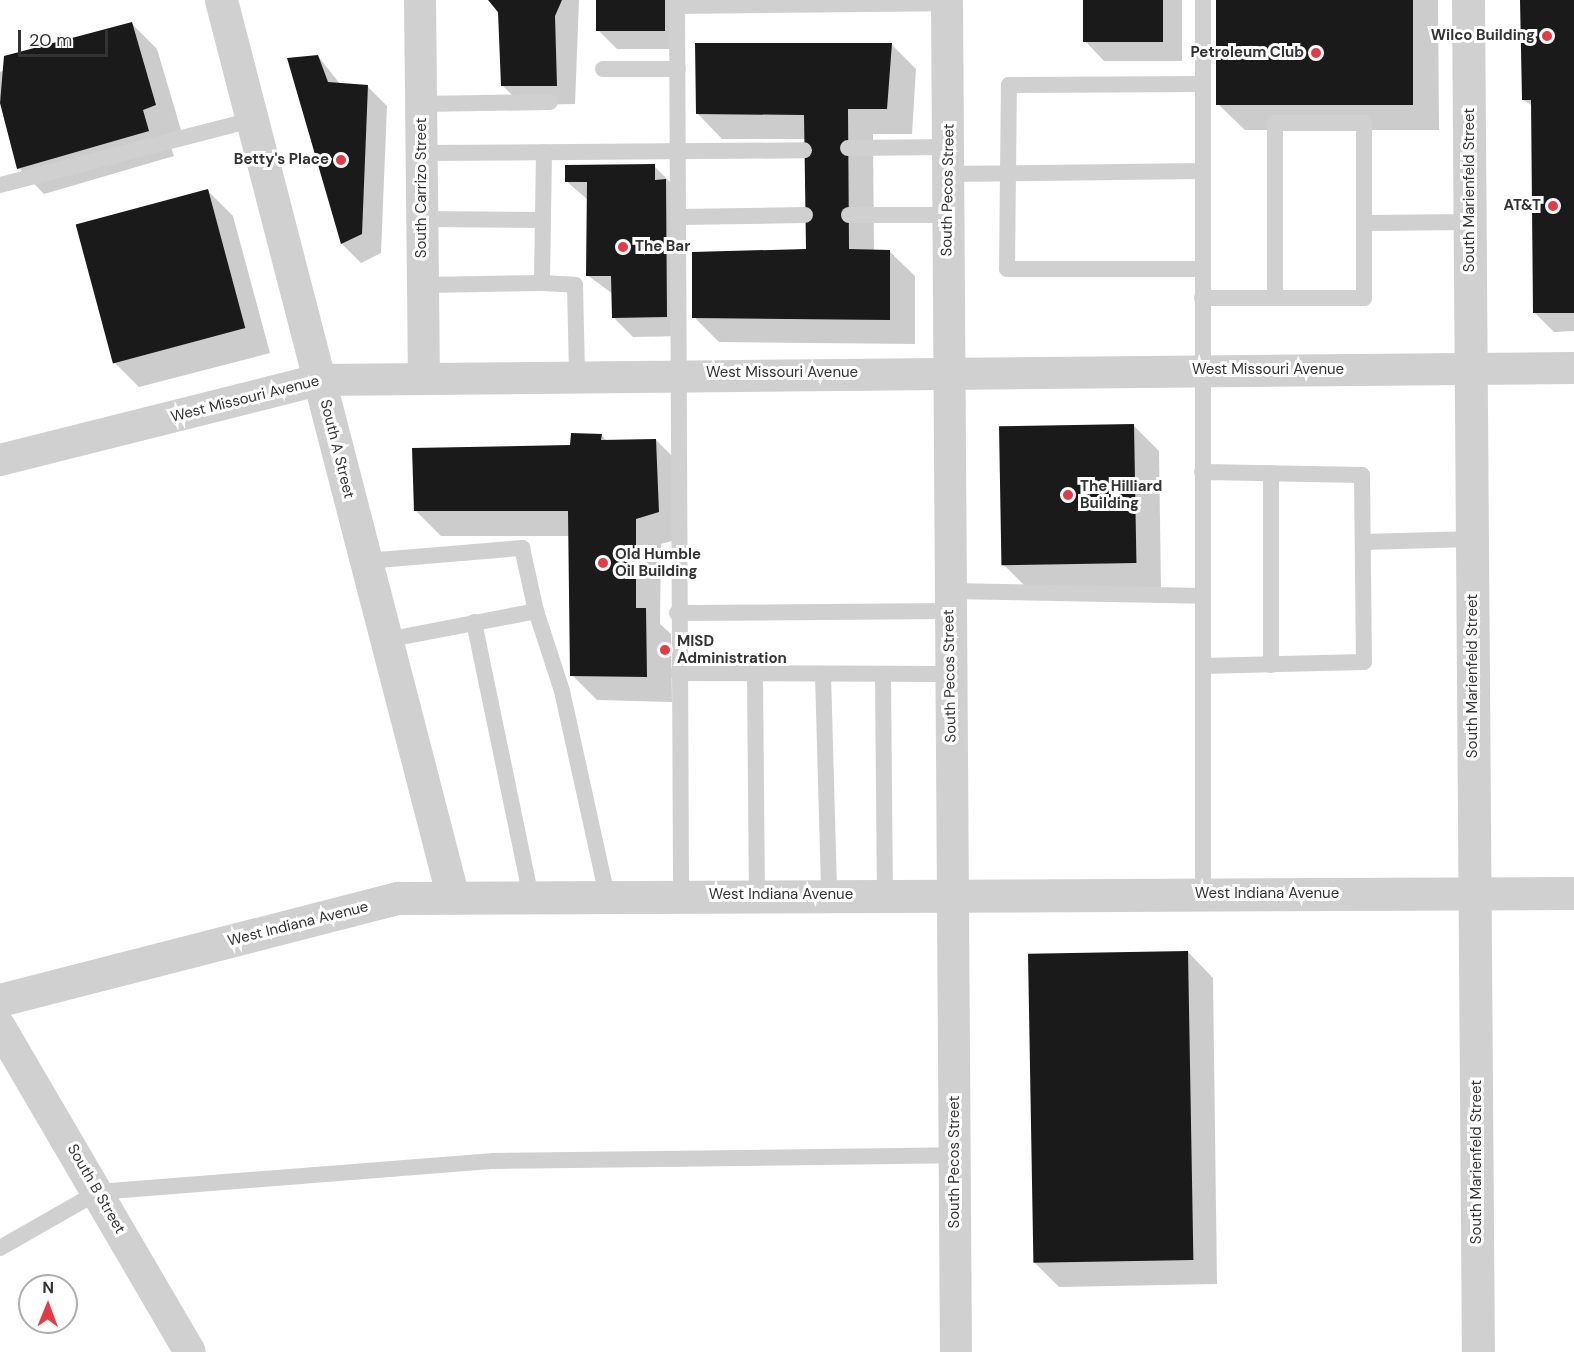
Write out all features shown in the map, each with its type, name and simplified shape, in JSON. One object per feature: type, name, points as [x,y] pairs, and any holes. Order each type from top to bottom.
[{"type":"street","name":"South A Street","points":[[221,0],[453,898]]},
{"type":"street","name":"South Carrizo Street","points":[[420,0],[424,375]]},
{"type":"street","name":"South Marienfeld Street","points":[[1468,0],[1478,1352]]},
{"type":"street","name":"South Pecos Street","points":[[947,1],[948,160],[945,372],[953,895],[956,1352]]},
{"type":"street","name":"West Missouri Avenue","points":[[0,460],[319,380],[424,375],[1574,368]]},
{"type":"street","name":"West Indiana Avenue","points":[[0,1000],[398,898],[1574,893]]},
{"type":"street","name":"South B Street","points":[[0,1027],[190,1352]]},
{"type":"lane","points":[[1203,0],[1203,894]]},
{"type":"lane","points":[[681,895],[676,477],[681,374],[677,3],[947,1]]},
{"type":"lane","points":[[603,69],[678,69]]},
{"type":"lane","points":[[1202,84],[1009,86],[1007,269],[1202,269]]},
{"type":"lane","points":[[422,104],[550,102]]},
{"type":"lane","points":[[0,185],[252,120]]},
{"type":"lane","points":[[1202,298],[1275,298],[1364,298],[1364,123],[1275,123],[1275,298]]},
{"type":"lane","points":[[848,148],[948,160],[1008,173],[1202,171]]},
{"type":"lane","points":[[422,153],[804,150]]},
{"type":"lane","points":[[542,283],[544,152]]},
{"type":"lane","points":[[679,217],[805,215]]},
{"type":"lane","points":[[849,215],[947,215]]},
{"type":"lane","points":[[423,219],[543,220]]},
{"type":"lane","points":[[1364,223],[1470,222]]},
{"type":"lane","points":[[423,285],[542,283],[575,285],[577,375]]},
{"type":"lane","points":[[1202,472],[1362,475],[1364,662],[1203,666]]},
{"type":"lane","points":[[1270,473],[1271,665]]},
{"type":"lane","points":[[1363,542],[1473,539]]},
{"type":"lane","points":[[366,561],[522,548],[536,611],[562,692],[608,896]]},
{"type":"lane","points":[[677,613],[949,601],[1203,596]]},
{"type":"lane","points":[[387,640],[536,611]]},
{"type":"lane","points":[[474,622],[531,898]]},
{"type":"lane","points":[[678,674],[950,674]]},
{"type":"lane","points":[[755,674],[757,895]]},
{"type":"lane","points":[[823,674],[829,895]]},
{"type":"lane","points":[[883,674],[885,895]]},
{"type":"lane","points":[[0,1248],[98,1192],[494,1161],[954,1155]]},
{"type":"building","points":[[488,0],[562,0],[555,16],[557,86],[501,86],[498,12]]},
{"type":"building","points":[[596,0],[665,0],[665,31],[596,31]]},
{"type":"building","points":[[1083,0],[1163,0],[1163,42],[1083,42]]},
{"type":"building","name":"Petroleum Club","points":[[1216,0],[1413,0],[1413,105],[1216,105]]},
{"type":"building","name":"AT&T","points":[[1520,0],[1574,0],[1574,313],[1533,313],[1531,100],[1522,100]]},
{"type":"building","points":[[132,22],[156,105],[143,110],[149,131],[17,169],[0,103],[4,56]]},
{"type":"building","points":[[695,43],[892,43],[887,109],[848,109],[849,249],[890,250],[890,320],[692,318],[692,252],[806,249],[804,115],[696,114]]},
{"type":"building","name":"Betty's Place","points":[[318,55],[328,82],[368,85],[362,234],[341,244],[287,58]]},
{"type":"building","points":[[655,164],[655,180],[666,179],[667,317],[612,318],[611,276],[586,276],[587,182],[565,182],[565,165]]},
{"type":"building","points":[[208,189],[245,328],[113,364],[76,224]]},
{"type":"building","name":"The Hilliard Building","points":[[1134,424],[1136,563],[1001,565],[999,426]]},
{"type":"building","name":"Old Humble Oil Building","points":[[571,433],[602,434],[601,440],[656,439],[659,512],[636,519],[636,608],[646,608],[647,677],[570,676],[568,511],[414,511],[412,448],[570,445]]},
{"type":"building","points":[[1188,951],[1193,1260],[1033,1263],[1028,954]]},
{"type":"place","name":"Wilco Building","points":[[1547,36]]},
{"type":"place","name":"Petroleum Club","points":[[1316,53]]},
{"type":"place","name":"Betty's Place","points":[[341,160]]},
{"type":"place","name":"AT&T","points":[[1553,206]]},
{"type":"place","name":"The Bar","points":[[623,247]]},
{"type":"place","name":"The Hilliard Building","points":[[1068,495]]},
{"type":"place","name":"Old Humble Oil Building","points":[[603,563]]},
{"type":"place","name":"MISD Administration","points":[[665,650]]}]
